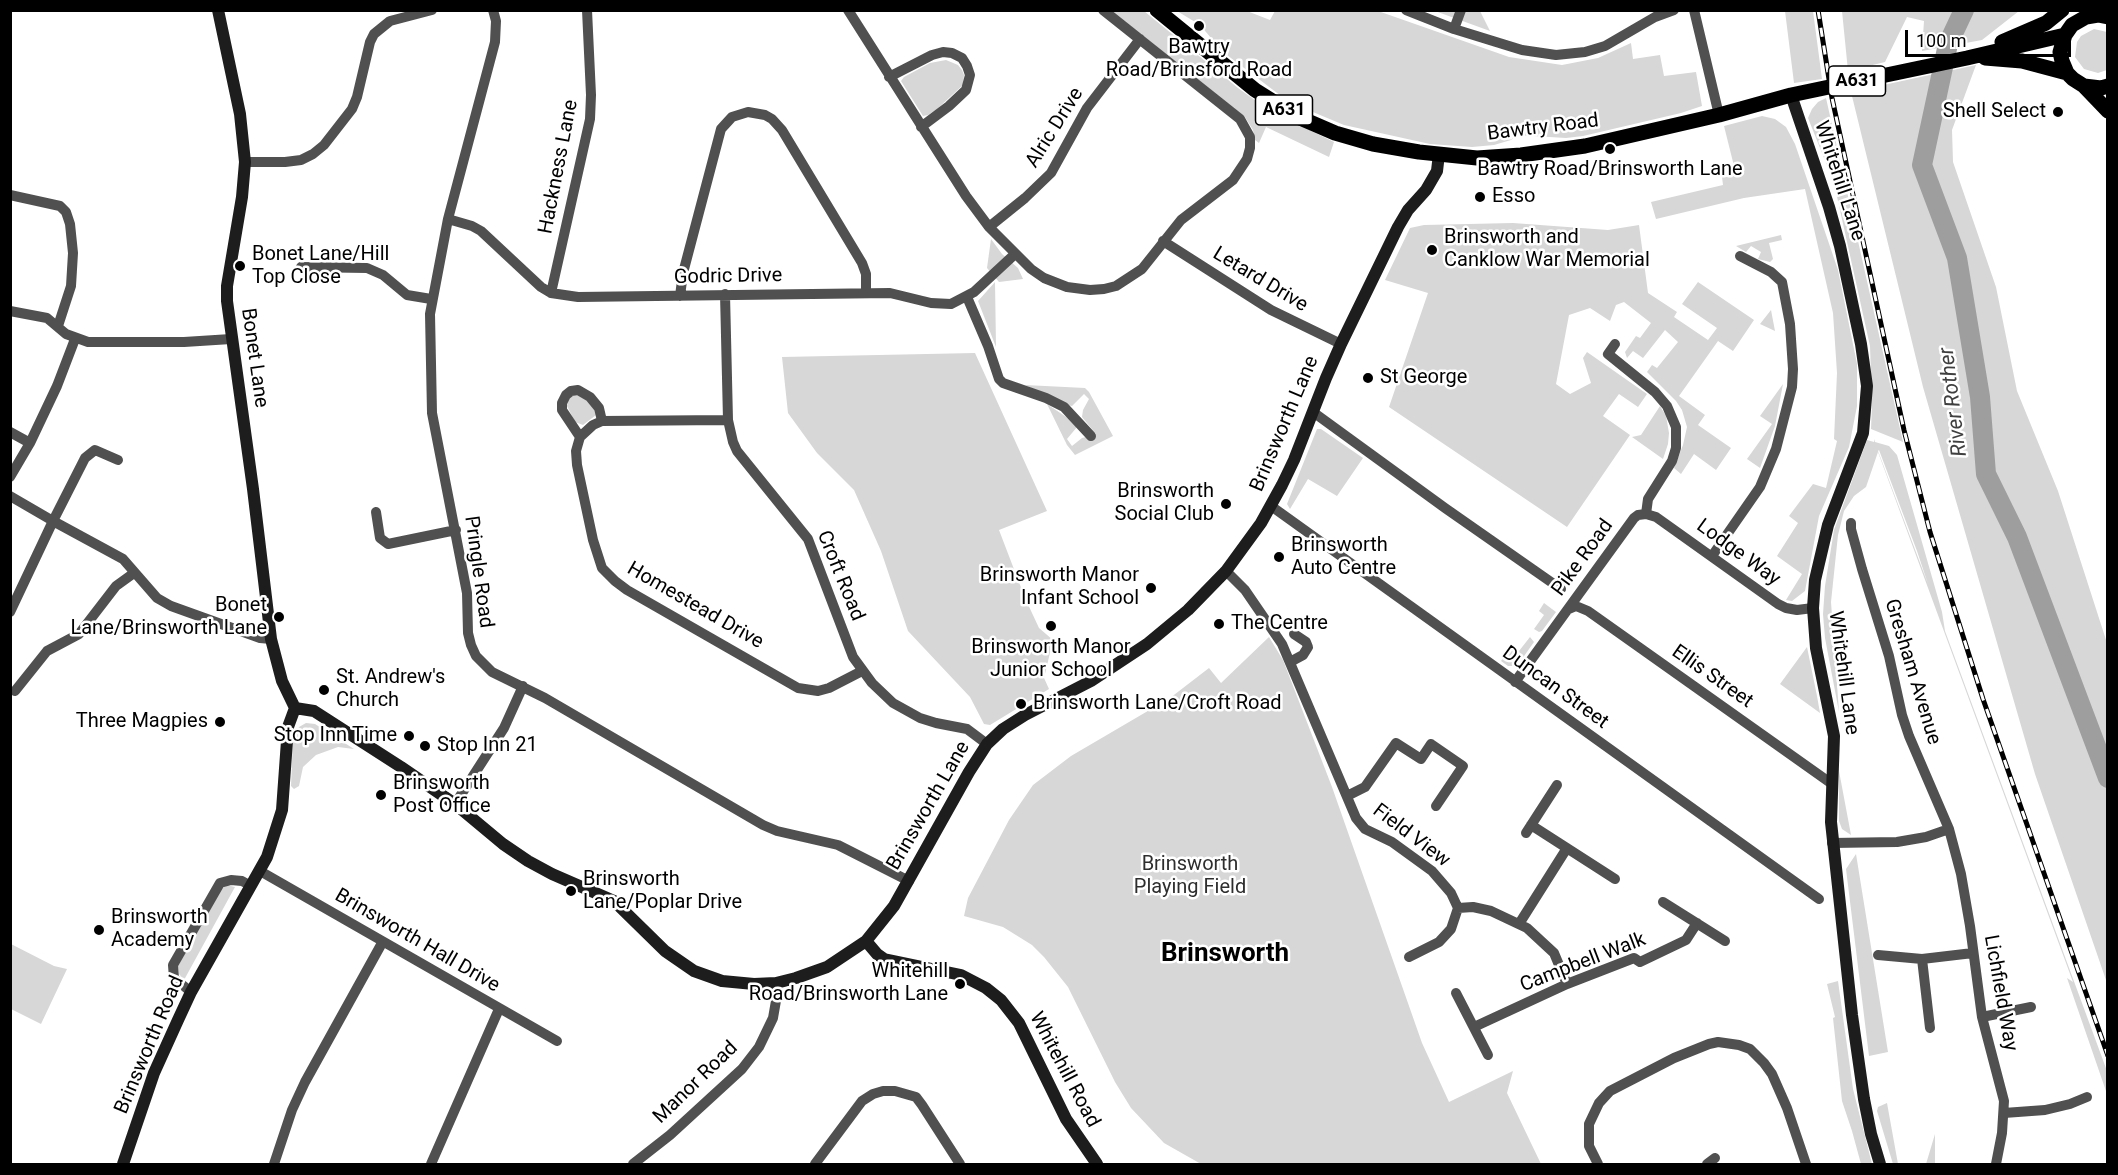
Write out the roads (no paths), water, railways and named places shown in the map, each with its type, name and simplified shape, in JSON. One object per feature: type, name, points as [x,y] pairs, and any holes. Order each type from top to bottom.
[{"type":"main road","name":"Bonet Lane","points":[[218,10],[240,114],[245,162],[242,197],[227,286],[231,339],[252,477],[271,639],[282,681],[296,708]]},
{"type":"main road","name":"Bawtry Road","points":[[1157,10],[1255,90],[1298,117],[1355,139],[1439,154],[1477,158],[1585,146],[1719,115],[1791,95],[2065,35]]},
{"type":"main road","points":[[1963,59],[2046,23],[2062,10]]},
{"type":"main road","points":[[2108,17],[2087,14],[2072,25],[2065,35],[2060,51],[2067,73],[2084,86],[2108,111]]},
{"type":"main road","name":"Bawtry Road","points":[[1963,59],[2022,61],[2067,73]]},
{"type":"main road","points":[[2084,86],[2102,88],[2108,86]]},
{"type":"main road","name":"Whitehill Lane","points":[[1791,95],[1840,246],[1861,344],[1867,386],[1863,433],[1828,525],[1815,580],[1813,608],[1816,648],[1834,736],[1832,843],[1862,1088],[1871,1134],[1880,1164]]},
{"type":"main road","name":"Brinsworth Lane","points":[[296,708],[314,711],[401,767],[528,861],[614,901],[665,951],[694,971],[708,977],[743,984],[776,983],[812,974],[827,967],[866,941],[884,920],[909,881],[987,744],[1003,729],[1025,715],[1091,681],[1147,644],[1188,610],[1226,571],[1271,506],[1294,460],[1341,344],[1398,227],[1408,210],[1426,190],[1437,171],[1439,154]]},
{"type":"main road","name":"Brinsworth Road","points":[[123,1164],[154,1073],[191,992],[260,871],[269,851],[282,810],[288,727],[296,708]]},
{"type":"main road","name":"Whitehill Road","points":[[866,941],[884,959],[961,975],[986,988],[1001,1000],[1019,1023],[1066,1119],[1097,1164]]},
{"type":"street","points":[[245,162],[285,162],[301,160],[313,154],[324,145],[352,109],[361,86],[370,42],[374,34],[390,21],[432,10]]},
{"type":"street","name":"Pringle Road","points":[[493,10],[496,21],[495,42],[448,219],[431,299],[432,413],[467,593],[468,633],[476,656],[492,672],[545,698],[764,825],[777,831],[838,845],[909,881]]},
{"type":"street","name":"Hackness Lane","points":[[552,293],[590,119],[587,10]]},
{"type":"street","points":[[849,10],[921,127],[989,227],[1031,269],[1056,283],[1079,290],[1104,289],[1125,281],[1142,269],[1181,220],[1233,180],[1247,159],[1250,148],[1250,137],[1240,119],[1104,10]]},
{"type":"street","points":[[1406,10],[1454,29],[1522,50],[1570,55],[1605,46],[1655,17],[1674,10]]},
{"type":"street","points":[[1454,29],[1461,10]]},
{"type":"street","points":[[1694,10],[1719,115]]},
{"type":"street","name":"Alric Drive","points":[[989,227],[1051,173],[1087,108],[1140,39]]},
{"type":"street","points":[[889,77],[932,55],[943,52],[962,58],[970,75],[966,90],[921,127]]},
{"type":"street","points":[[680,296],[683,273],[721,129],[732,117],[748,112],[765,115],[782,130],[862,263],[866,274],[866,293]]},
{"type":"street","points":[[10,195],[60,206],[66,212],[70,224],[73,253],[71,286],[58,326]]},
{"type":"street","name":"Godric Drive","points":[[448,219],[481,231],[534,282],[552,293],[578,297],[866,293],[904,295],[941,305],[951,304],[967,297],[1015,254]]},
{"type":"street","name":"Letard Drive","points":[[1163,241],[1271,310],[1341,344]]},
{"type":"street","points":[[1712,556],[1750,503],[1763,480],[1776,449],[1792,387],[1790,324],[1782,282],[1771,272],[1740,256]]},
{"type":"street","points":[[301,267],[367,268],[384,275],[407,295],[431,299]]},
{"type":"street","name":"Croft Road","points":[[725,294],[729,431],[737,451],[808,539],[853,657],[862,671],[883,694],[905,711],[936,723],[967,729],[987,744]]},
{"type":"street","points":[[967,297],[999,379],[1003,383],[1064,407],[1091,436]]},
{"type":"street","points":[[10,311],[39,315],[75,339],[88,342],[231,339]]},
{"type":"street","points":[[10,477],[30,443],[57,386],[75,339]]},
{"type":"street","points":[[1615,344],[1608,354],[1658,394],[1667,406],[1676,427],[1677,438],[1672,461],[1648,499],[1646,514]]},
{"type":"street","points":[[602,421],[599,408],[590,397],[578,390],[566,395],[562,403],[562,410],[580,437],[593,425],[602,421],[728,420]]},
{"type":"street","points":[[1313,412],[1454,515],[1562,589]]},
{"type":"street","points":[[10,432],[30,443]]},
{"type":"street","name":"Homestead Drive","points":[[580,437],[576,452],[577,465],[593,540],[603,568],[615,581],[798,688],[818,691],[829,688],[862,671]]},
{"type":"street","points":[[10,612],[78,470],[89,453],[95,450],[118,460]]},
{"type":"street","points":[[10,496],[123,558],[157,597],[171,606],[260,638],[271,639]]},
{"type":"street","name":"Duncan Street","points":[[1271,506],[1819,899]]},
{"type":"street","points":[[376,512],[380,538],[388,544],[456,530]]},
{"type":"street","name":"Lodge Way","points":[[1646,514],[1656,516],[1786,608],[1797,610],[1813,608]]},
{"type":"street","name":"Pike Road","points":[[1515,682],[1634,518],[1646,514]]},
{"type":"street","name":"Gresham Avenue","points":[[1851,523],[1862,569],[1889,656],[1902,716],[1949,829]]},
{"type":"street","name":"Field View","points":[[1226,571],[1245,590],[1270,623],[1282,644],[1356,818],[1365,830],[1392,842],[1432,871],[1451,893],[1458,908]]},
{"type":"street","points":[[15,691],[47,651],[79,634],[116,586],[134,573]]},
{"type":"street","name":"Ellis Street","points":[[1569,609],[1576,606],[1588,611],[1832,784]]},
{"type":"street","points":[[1290,662],[1303,655],[1308,647],[1306,642],[1294,634]]},
{"type":"street","points":[[454,804],[504,728],[523,686]]},
{"type":"street","points":[[1347,796],[1365,787],[1396,743],[1421,759],[1431,744],[1463,766],[1436,806]]},
{"type":"street","points":[[1557,785],[1528,829],[1568,848],[1615,879]]},
{"type":"street","points":[[1832,843],[1897,842],[1926,837],[1949,829]]},
{"type":"street","name":"Lichfield Way","points":[[1949,829],[1961,874],[1982,1017],[2002,1088],[2004,1113],[1996,1164]]},
{"type":"street","points":[[1519,924],[1568,848]]},
{"type":"street","name":"Brinsworth Hall Drive","points":[[260,871],[556,1041]]},
{"type":"street","points":[[191,992],[174,978],[173,965],[220,883],[231,880],[242,881],[251,886]]},
{"type":"street","points":[[1663,902],[1725,941]]},
{"type":"street","points":[[1409,957],[1439,942],[1451,929],[1458,908],[1491,911],[1519,924],[1539,938],[1554,953],[1567,984]]},
{"type":"street","name":"Campbell Walk","points":[[1474,1027],[1567,984],[1634,958],[1640,962],[1686,940],[1697,923]]},
{"type":"street","points":[[274,1164],[292,1110],[382,943]]},
{"type":"street","points":[[1878,955],[1922,959],[1973,953]]},
{"type":"street","points":[[1922,959],[1930,1028]]},
{"type":"street","name":"Manor Road","points":[[633,1164],[670,1135],[742,1070],[759,1047],[773,1018],[777,995],[776,983]]},
{"type":"street","points":[[1456,993],[1488,1055]]},
{"type":"street","points":[[1982,1017],[2031,1007]]},
{"type":"street","points":[[431,1164],[499,1009]]},
{"type":"street","points":[[1598,1164],[1589,1146],[1589,1124],[1599,1102],[1610,1090],[1708,1044],[1728,1042],[1750,1049],[1772,1074],[1787,1108],[1806,1164]]},
{"type":"street","points":[[815,1164],[862,1101],[883,1091],[906,1093],[916,1097],[960,1164]]},
{"type":"street","points":[[2004,1113],[2045,1110],[2087,1097]]},
{"type":"waterway","name":"River Rother","points":[[1964,10],[1948,44],[1922,165],[1957,258],[1980,397],[1986,474],[2017,537],[2108,778]]},
{"type":"railway","points":[[1818,10],[1832,98],[1904,430],[1930,532],[1983,699],[2108,1056]]},
{"type":"place","name":"Bawtry Road/Brinsford Road","points":[[1199,26]]},
{"type":"place","name":"Shell Select","points":[[2058,112]]},
{"type":"place","name":"Bawtry Road/Brinsworth Lane","points":[[1610,149]]},
{"type":"place","name":"Esso","points":[[1480,197]]},
{"type":"place","name":"Brinsworth and Canklow War Memorial","points":[[1432,250]]},
{"type":"place","name":"Bonet Lane/Hill Top Close","points":[[240,266]]},
{"type":"place","name":"St George","points":[[1368,378]]},
{"type":"place","name":"Brinsworth Social Club","points":[[1226,504]]},
{"type":"place","name":"Brinsworth Auto Centre","points":[[1279,557]]},
{"type":"place","name":"Brinsworth Manor Infant School","points":[[1151,588]]},
{"type":"place","name":"Bonet Lane/Brinsworth Lane","points":[[279,617]]},
{"type":"place","name":"The Centre","points":[[1219,624]]},
{"type":"place","name":"Brinsworth Manor Junior School","points":[[1051,626]]},
{"type":"place","name":"St. Andrew's Church","points":[[324,690]]},
{"type":"place","name":"Brinsworth Lane/Croft Road","points":[[1021,704]]},
{"type":"place","name":"Three Magpies","points":[[220,722]]},
{"type":"place","name":"Stop Inn Time","points":[[409,736]]},
{"type":"place","name":"Stop Inn 21","points":[[425,746]]},
{"type":"place","name":"Brinsworth Post Office","points":[[381,795]]},
{"type":"place","name":"Brinsworth Lane/Poplar Drive","points":[[571,891]]},
{"type":"place","name":"Brinsworth Academy","points":[[99,930]]},
{"type":"place","name":"Whitehill Road/Brinsworth Lane","points":[[960,984]]},
{"type":"district","name":"Brinsworth","points":[[1225,954]]},
{"type":"park label","name":"Brinsworth Playing Field","points":[[1190,876]]}]
